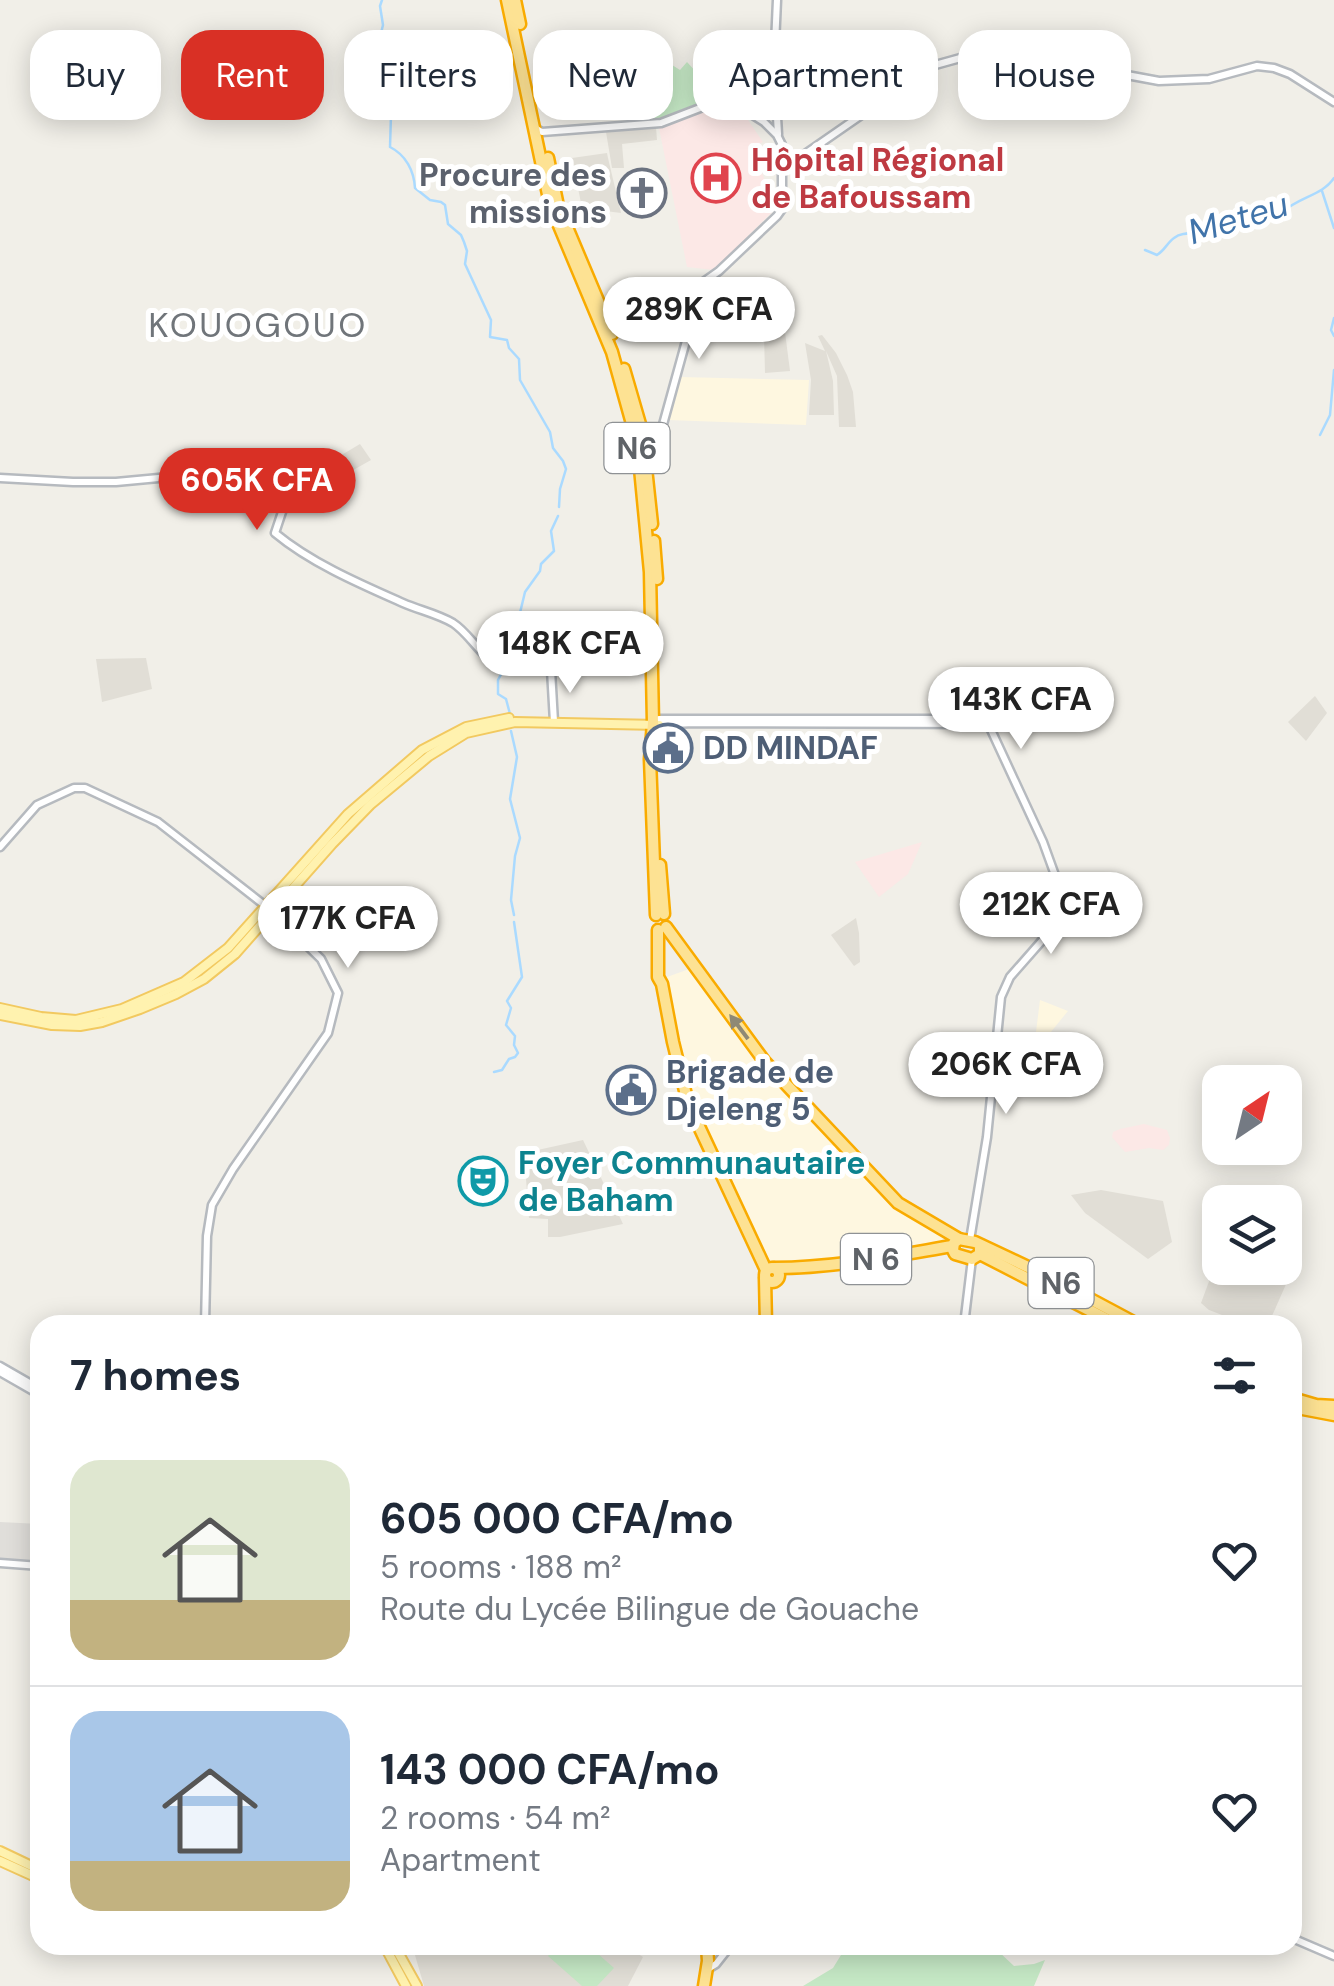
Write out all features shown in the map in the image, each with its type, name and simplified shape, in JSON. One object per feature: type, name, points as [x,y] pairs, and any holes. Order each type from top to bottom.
[{"type":"highway","name":"N6","points":[[511,0],[558,206],[616,352],[638,431],[657,572],[654,772],[662,929],[765,1062],[898,1203],[941,1228],[965,1248],[1016,1266],[1115,1315]]},
{"type":"highway","points":[[662,929],[658,977],[688,1103],[771,1275],[766,1315]]},
{"type":"highway","name":"N 6","points":[[771,1275],[965,1248]]},
{"type":"highway","name":"N6","points":[[1084,1302],[1103,1315]]},
{"type":"highway","points":[[1302,1401],[1334,1406]]},
{"type":"highway","points":[[1302,1409],[1334,1415]]},
{"type":"main road","points":[[0,1011],[52,1025],[80,1026],[117,1018],[190,986],[224,964],[268,909],[370,805],[410,770],[466,733],[502,724],[656,721]]},
{"type":"main road","points":[[0,1851],[30,1865]]},
{"type":"main road","points":[[0,1861],[30,1875]]},
{"type":"main road","points":[[389,1955],[406,1986]]},
{"type":"main road","points":[[400,1955],[418,1986]]},
{"type":"street","points":[[776,0],[777,135]]},
{"type":"street","points":[[782,170],[916,74],[982,52],[1034,50],[1116,74],[1159,81],[1208,79],[1256,66],[1274,68],[1334,102]]},
{"type":"street","points":[[538,130],[661,123],[726,98],[764,122],[782,145],[782,209],[702,283],[662,428],[638,431]]},
{"type":"street","points":[[0,478],[116,482],[180,476],[246,484],[262,498],[284,506],[275,533],[316,560],[449,621],[488,658],[504,666],[552,670],[554,721]]},
{"type":"street","points":[[656,721],[987,721],[1042,842],[1068,911],[1010,977],[1001,997],[987,1138],[965,1248],[964,1315]]},
{"type":"street","points":[[0,847],[37,805],[80,786],[158,822],[268,909],[321,959],[338,992],[328,1032],[233,1168],[212,1205],[204,1315]]},
{"type":"street","points":[[0,1369],[30,1386]]},
{"type":"street","points":[[0,1563],[30,1565]]},
{"type":"street","points":[[1302,1942],[1334,1956]]},
{"type":"street","points":[[704,1974],[723,1955]]},
{"type":"shaded area","name":"Hôpital Régional de Bafoussam","points":[[693,114],[693,120],[748,120],[763,142],[752,148],[776,208],[714,270],[687,267],[659,128]]},
{"type":"shaded area","points":[[656,128],[657,140],[622,144],[624,168],[612,168],[606,132]]},
{"type":"shaded area","points":[[607,153],[621,213],[582,208],[572,158]]},
{"type":"shaded area","points":[[687,285],[683,332],[657,334],[655,290]]},
{"type":"shaded area","points":[[785,332],[790,371],[765,373],[764,335]]},
{"type":"shaded area","points":[[822,335],[847,375],[853,392],[856,427],[839,427],[837,376],[826,351],[833,381],[834,415],[809,415],[811,380],[805,343],[825,351],[818,336]]},
{"type":"shaded area","points":[[680,377],[809,380],[806,425],[668,420]]},
{"type":"shaded area","points":[[360,444],[371,460],[325,486],[318,469]]},
{"type":"shaded area","points":[[146,658],[152,689],[102,702],[96,659]]},
{"type":"shaded area","points":[[1315,696],[1327,713],[1306,741],[1288,722]]},
{"type":"shaded area","points":[[922,842],[908,874],[879,897],[855,862]]},
{"type":"shaded area","points":[[856,918],[860,962],[854,966],[831,935]]},
{"type":"shaded area","points":[[692,968],[739,1033],[901,1209],[943,1236],[941,1247],[821,1262],[770,1262],[729,1187],[694,1109],[666,994],[667,977]]},
{"type":"shaded area","points":[[1040,1000],[1068,1011],[1034,1048]]},
{"type":"shaded area","points":[[1144,1124],[1167,1130],[1169,1145],[1163,1150],[1125,1152],[1112,1137],[1120,1129]]},
{"type":"shaded area","points":[[583,1140],[623,1224],[548,1237],[548,1219],[529,1218],[524,1153]]},
{"type":"shaded area","points":[[1101,1190],[1163,1201],[1172,1242],[1148,1259],[1085,1213],[1071,1195]]},
{"type":"shaded area","points":[[1208,1285],[1286,1285],[1272,1315],[1222,1315],[1201,1303]]},
{"type":"shaded area","points":[[0,1522],[30,1524],[30,1562],[0,1560]]},
{"type":"shaded area","points":[[415,1955],[643,1957],[628,1986],[424,1986]]},
{"type":"green space","points":[[687,62],[693,69],[693,106],[673,113],[673,66],[680,70]]},
{"type":"green space","points":[[599,1955],[614,1968],[597,1986],[582,1986],[548,1956]]},
{"type":"green space","points":[[841,1955],[1002,1955],[1014,1966],[1045,1960],[1034,1986],[803,1986],[833,1968]]},
{"type":"waterway","points":[[382,0],[379,41],[387,77],[379,93],[391,115],[390,147],[408,164],[415,188],[430,200],[445,205],[448,224],[461,235],[467,251],[465,264],[491,320],[490,337],[507,340],[519,359],[520,380],[566,469],[559,507]]},
{"type":"waterway","name":"Meteu","points":[[1145,250],[1157,255],[1178,235],[1242,220],[1257,208],[1284,211],[1334,178]]},
{"type":"waterway","points":[[1322,191],[1334,228]]},
{"type":"waterway","points":[[1334,318],[1334,336]]},
{"type":"waterway","points":[[1320,435],[1330,415],[1334,370]]},
{"type":"waterway","points":[[510,714],[506,699],[498,694],[498,680],[507,663],[525,592],[541,564],[554,551],[551,531],[558,516]]},
{"type":"waterway","points":[[511,731],[517,757],[510,799],[520,838],[511,900],[514,915]]},
{"type":"waterway","points":[[494,1072],[502,1070],[518,1053],[515,1036],[506,1025],[511,1008],[507,1001],[522,977],[514,922]]},
{"type":"place","name":"Hôpital Régional de Bafoussam","points":[[716,178]]},
{"type":"place","name":"Procure des missions","points":[[642,193]]},
{"type":"place","name":"DD MINDAF","points":[[668,748]]},
{"type":"place","name":"Brigade de Djeleng 5","points":[[631,1090]]},
{"type":"place","name":"Foyer Communautaire de Baham","points":[[483,1181]]},
{"type":"district","name":"KOUOGOUO","points":[[258,325]]}]
